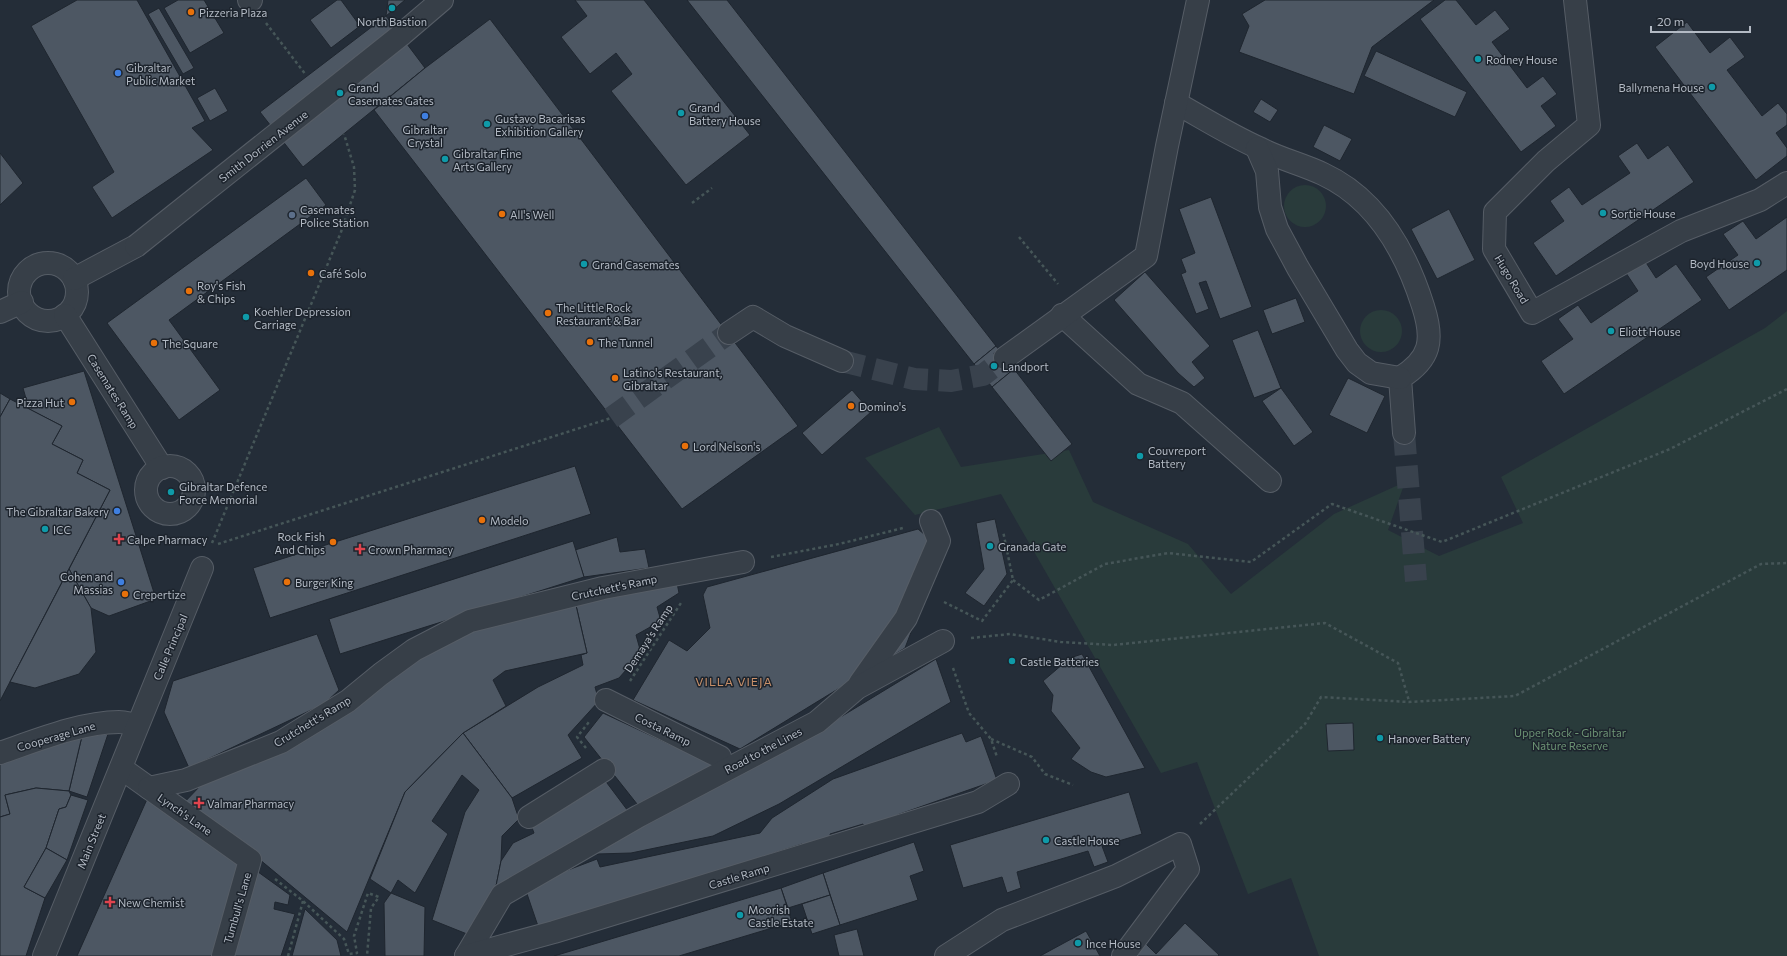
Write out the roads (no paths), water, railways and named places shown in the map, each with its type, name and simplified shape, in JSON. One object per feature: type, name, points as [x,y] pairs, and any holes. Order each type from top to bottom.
[{"type":"street","name":"Smith Dorrien Avenue","points":[[74,279],[136,246],[401,35],[442,0]]},
{"type":"street","points":[[1005,358],[1069,310],[1146,256],[1198,0]]},
{"type":"street","name":"Hugo Road","points":[[1575,0],[1589,125],[1546,161],[1495,212],[1494,249],[1532,313],[1681,231],[1760,200],[1787,183]]},
{"type":"street","points":[[1176,103],[1257,148],[1325,175],[1346,188],[1369,207],[1386,226],[1402,252],[1417,286],[1428,327],[1428,346],[1423,359],[1414,370],[1400,378],[1371,373],[1357,363],[1347,350],[1298,268],[1277,229],[1270,207],[1267,171],[1257,148]]},
{"type":"street","points":[[1269,194],[1276,178],[1286,172],[1308,171],[1325,175]]},
{"type":"street","points":[[51,263],[60,265],[68,271],[74,279],[76,285],[76,299],[70,311],[65,315],[49,320],[40,319],[26,310],[20,293],[21,283],[25,274],[37,266],[51,263]]},
{"type":"street","points":[[0,312],[22,302]]},
{"type":"street","points":[[1069,310],[1138,384],[1182,403],[1270,480]]},
{"type":"street","name":"Casemates Ramp","points":[[65,315],[162,468]]},
{"type":"street","points":[[729,333],[753,317],[785,336],[842,361]]},
{"type":"street","points":[[1400,378],[1404,433]]},
{"type":"street","points":[[857,688],[906,618],[939,541],[931,522]]},
{"type":"street","name":"Crutchett's Ramp","points":[[149,788],[186,780],[281,742],[348,701],[414,650],[470,622],[603,588],[743,562]]},
{"type":"street","name":"Calle Principal","points":[[137,725],[202,568]]},
{"type":"street","name":"Road to the Lines","points":[[466,956],[502,896],[639,816],[817,722],[857,688],[943,641]]},
{"type":"street","name":"Costa Ramp","points":[[606,700],[720,757]]},
{"type":"street","name":"Cooperage Lane","points":[[0,753],[57,734],[99,724],[120,722],[137,725]]},
{"type":"street","name":"Main Street","points":[[44,956],[137,725]]},
{"type":"street","name":"Lynch's Lane","points":[[120,768],[250,860]]},
{"type":"street","points":[[529,817],[604,770]]},
{"type":"street","name":"Castle Ramp","points":[[466,956],[554,932],[978,802],[1008,784]]},
{"type":"street","points":[[946,956],[1002,920],[1116,876],[1180,844],[1188,869],[1123,956]]},
{"type":"street","name":"Tumbull's Lane","points":[[223,956],[250,860]]},
{"type":"tunnel","points":[[611,418],[729,333]]},
{"type":"tunnel","points":[[842,361],[914,379],[951,381],[983,375],[1005,358]]},
{"type":"tunnel","points":[[1404,433],[1416,581]]},
{"type":"place","name":"North Bastion","points":[[392,8]]},
{"type":"place","name":"Pizzeria Plaza","points":[[191,12]]},
{"type":"place","name":"Rodney House","points":[[1478,59]]},
{"type":"place","name":"Gibraltar Public Market","points":[[118,73]]},
{"type":"place","name":"Ballymena House","points":[[1712,87]]},
{"type":"place","name":"Grand Casemates Gates","points":[[340,93]]},
{"type":"place","name":"Grand Battery House","points":[[681,113]]},
{"type":"place","name":"Gibraltar Crystal","points":[[425,116]]},
{"type":"place","name":"Gustavo Bacarisas Exhibition Gallery","points":[[487,124]]},
{"type":"place","name":"Gibraltar Fine Arts Gallery","points":[[445,159]]},
{"type":"place","name":"Sortie House","points":[[1603,213]]},
{"type":"place","name":"All's Well","points":[[502,214]]},
{"type":"place","name":"Casemates Police Station","points":[[292,215]]},
{"type":"place","name":"Boyd House","points":[[1757,263]]},
{"type":"place","name":"Grand Casemates","points":[[584,264]]},
{"type":"place","name":"Café Solo","points":[[311,273]]},
{"type":"place","name":"Roy's Fish & Chips","points":[[189,291]]},
{"type":"place","name":"The Little Rock Restaurant & Bar","points":[[548,313]]},
{"type":"place","name":"Koehler Depression Carriage","points":[[246,317]]},
{"type":"place","name":"Eliott House","points":[[1611,331]]},
{"type":"place","name":"The Tunnel","points":[[590,342]]},
{"type":"place","name":"The Square","points":[[154,343]]},
{"type":"place","name":"Landport","points":[[994,366]]},
{"type":"place","name":"Latino's Restaurant, Gibraltar","points":[[615,378]]},
{"type":"place","name":"Pizza Hut","points":[[72,402]]},
{"type":"place","name":"Domino's","points":[[851,406]]},
{"type":"place","name":"Lord Nelson's","points":[[685,446]]},
{"type":"place","name":"Couvreport Battery","points":[[1140,456]]},
{"type":"place","name":"Gibraltar Defence Force Memorial","points":[[171,492]]},
{"type":"place","name":"The Gibraltar Bakery","points":[[117,511]]},
{"type":"place","name":"Modelo","points":[[482,520]]},
{"type":"place","name":"ICC","points":[[45,529]]},
{"type":"place","name":"Calpe Pharmacy","points":[[119,539]]},
{"type":"place","name":"Rock Fish And Chips","points":[[333,542]]},
{"type":"place","name":"Granada Gate","points":[[990,546]]},
{"type":"place","name":"Crown Pharmacy","points":[[360,549]]},
{"type":"place","name":"Cohen and Massias","points":[[121,582]]},
{"type":"place","name":"Burger King","points":[[287,582]]},
{"type":"place","name":"Crepertize","points":[[125,594]]},
{"type":"place","name":"Castle Batteries","points":[[1012,661]]},
{"type":"place","name":"Hanover Battery","points":[[1380,738]]},
{"type":"place","name":"Valmar Pharmacy","points":[[199,803]]},
{"type":"place","name":"Castle House","points":[[1046,840]]},
{"type":"place","name":"New Chemist","points":[[110,902]]},
{"type":"place","name":"Moorish Castle Estate","points":[[740,915]]},
{"type":"place","name":"Ince House","points":[[1078,943]]},
{"type":"district","name":"VILLA VIEJA","points":[[734,681]]},
{"type":"park label","name":"Upper Rock - Gibraltar Nature Reserve","points":[[1570,738]]}]
